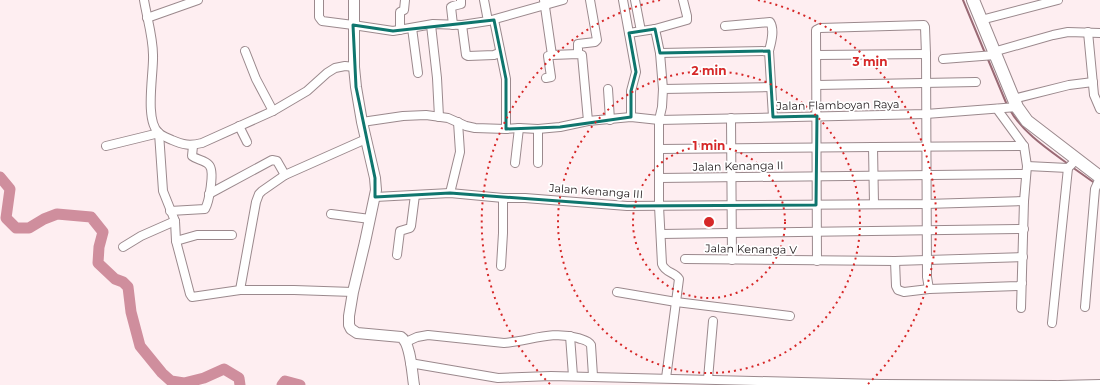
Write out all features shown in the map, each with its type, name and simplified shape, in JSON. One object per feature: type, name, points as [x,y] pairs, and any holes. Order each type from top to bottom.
[{"type":"main road","points":[[973,0],[1015,103],[1027,121],[1100,178]]},
{"type":"street","points":[[144,0],[154,54],[151,114],[154,126],[159,134],[163,191],[175,221],[176,241],[191,296],[195,297],[240,290],[353,292]]},
{"type":"street","points":[[147,18],[198,0]]},
{"type":"street","points":[[319,0],[320,20],[353,24],[387,31],[431,25],[462,25],[491,20],[544,2],[563,0]]},
{"type":"street","points":[[354,0],[353,24],[356,87],[362,122],[375,178],[376,190],[353,292],[349,321],[351,329],[354,332],[401,337],[406,342],[414,385]]},
{"type":"street","points":[[400,30],[400,12],[404,10],[405,0]]},
{"type":"street","points":[[453,25],[451,7],[460,5],[461,0]]},
{"type":"street","points":[[484,0],[500,50],[506,79],[506,129]]},
{"type":"street","points":[[578,54],[578,44],[596,42],[597,40],[590,0]]},
{"type":"street","points":[[623,0],[636,72],[631,91],[630,117]]},
{"type":"street","points":[[635,0],[641,31]]},
{"type":"street","points":[[629,33],[655,29],[687,20],[682,0]]},
{"type":"street","points":[[981,20],[1058,0]]},
{"type":"street","points":[[544,2],[552,55]]},
{"type":"street","points":[[725,26],[770,22],[772,25],[772,39],[769,52],[773,117]]},
{"type":"street","points":[[817,261],[816,30],[820,28],[924,24],[926,54],[926,231],[927,276],[929,289]]},
{"type":"street","points":[[431,25],[437,78],[439,117]]},
{"type":"street","points":[[462,25],[466,53],[468,56],[494,55],[500,50]]},
{"type":"street","points":[[412,28],[418,73]]},
{"type":"street","points":[[655,29],[660,53],[663,89],[662,108],[659,120],[659,206],[662,264],[663,267],[679,279],[662,380]]},
{"type":"street","points":[[943,58],[994,53],[1053,35],[1068,32],[1100,33]]},
{"type":"street","points":[[1088,32],[1094,95],[1100,109]]},
{"type":"street","points":[[245,51],[256,79],[273,111]]},
{"type":"street","points":[[660,53],[769,52]]},
{"type":"street","points":[[817,55],[926,54]]},
{"type":"street","points":[[546,78],[550,77],[548,56],[582,55],[588,122]]},
{"type":"street","points":[[106,146],[159,134],[182,145],[193,146],[208,141],[273,111],[306,91],[335,68],[345,66],[354,67]]},
{"type":"street","points":[[817,84],[976,82]]},
{"type":"street","name":"Jalan Flamboyan Raya","points":[[362,122],[415,115],[448,118],[466,126],[475,128],[538,129],[630,117],[659,120],[926,114],[997,109],[1069,85],[1093,82]]},
{"type":"street","points":[[663,89],[771,87]]},
{"type":"street","points":[[608,89],[610,120]]},
{"type":"street","points":[[997,109],[1024,146],[1026,170],[1021,308]]},
{"type":"street","points":[[731,118],[732,260]]},
{"type":"street","points":[[450,193],[460,152],[458,122]]},
{"type":"street","points":[[239,126],[247,142]]},
{"type":"street","points":[[515,163],[518,128]]},
{"type":"street","points":[[538,129],[538,162]]},
{"type":"street","points":[[240,290],[258,194],[285,175],[366,139]]},
{"type":"street","points":[[170,211],[205,209],[208,202],[212,175],[211,168],[206,162],[193,157],[193,146]]},
{"type":"street","points":[[660,150],[874,146],[1024,146]]},
{"type":"street","points":[[874,146],[874,204]]},
{"type":"street","points":[[1052,323],[1068,168],[1077,159]]},
{"type":"street","points":[[209,194],[272,160],[278,162],[285,175]]},
{"type":"street","name":"Jalan Kenanga II","points":[[659,178],[926,176],[1068,168]]},
{"type":"street","points":[[1085,307],[1095,189],[1100,178]]},
{"type":"street","name":"Jalan Kenanga III","points":[[375,197],[450,193],[627,206],[926,204],[1024,201]]},
{"type":"street","points":[[397,255],[400,231],[411,226],[415,195]]},
{"type":"street","points":[[501,266],[503,198]]},
{"type":"street","points":[[331,214],[370,219]]},
{"type":"street","points":[[123,247],[141,236],[175,221]]},
{"type":"street","points":[[661,234],[1024,229]]},
{"type":"street","points":[[176,241],[197,235],[232,235]]},
{"type":"street","name":"Jalan Kenanga V","points":[[685,259],[895,261],[1023,257]]},
{"type":"street","points":[[895,261],[896,286],[898,290],[904,292],[929,289],[1019,286],[1022,283]]},
{"type":"street","points":[[617,292],[676,302],[790,316]]},
{"type":"street","points":[[708,379],[713,321]]},
{"type":"street","points":[[406,342],[417,337],[428,335],[504,343],[516,342],[549,334],[570,336],[590,343],[592,350],[593,376]]},
{"type":"street","points":[[570,336],[573,376]]},
{"type":"street","points":[[410,363],[498,378],[593,376],[662,380],[708,379],[722,382],[1058,385],[1100,384]]},
{"type":"highlighted area","points":[[494,20],[506,79],[506,129],[560,127],[631,117],[631,91],[636,72],[629,33],[655,29],[660,53],[769,51],[773,117],[817,116],[816,205],[627,206],[450,193],[375,197],[375,178],[356,87],[353,25],[393,31]]},
{"type":"waterway","points":[[963,0],[985,53]]},
{"type":"waterway","points":[[987,57],[1007,105]]},
{"type":"waterway","points":[[1010,110],[1021,126],[1044,147],[1068,164]]},
{"type":"waterway","points":[[1072,167],[1096,184]]},
{"type":"waterway","points":[[0,177],[10,189],[6,218],[16,228],[29,228],[44,219],[57,214],[91,217],[103,232],[99,247],[98,263],[115,279],[123,282],[128,287],[131,312],[140,346],[162,373],[171,381],[184,383],[204,378],[224,369],[239,378],[240,385]]},
{"type":"waterway","points":[[282,385],[285,381],[300,385]]}]
